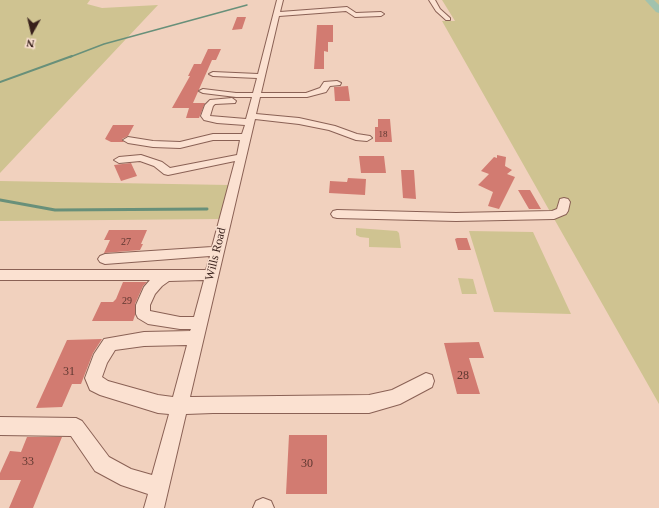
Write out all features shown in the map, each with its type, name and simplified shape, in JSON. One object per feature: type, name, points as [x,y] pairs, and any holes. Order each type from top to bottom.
[{"type":"street","name":"Wills Road","points":[[154,508],[254,98],[280,0]]},
{"type":"street","points":[[432,0],[438,10],[448,19]]},
{"type":"street","points":[[276,14],[347,9],[355,15],[381,14]]},
{"type":"street","points":[[213,74],[260,76]]},
{"type":"street","points":[[337,84],[327,84],[320,91],[327,93],[327,96],[318,97],[307,95],[221,100],[213,102],[205,116],[207,118],[217,120],[278,118],[332,128],[356,137],[366,138]]},
{"type":"street","points":[[203,91],[254,98]]},
{"type":"street","points":[[128,140],[153,144],[180,145],[213,137],[245,137]]},
{"type":"street","points":[[119,160],[141,158],[158,164],[168,172],[240,157]]},
{"type":"street","points":[[337,214],[456,216],[554,215],[562,211],[564,202]]},
{"type":"street","points":[[105,259],[217,251]]},
{"type":"street","points":[[0,275],[104,274],[211,276]]},
{"type":"street","points":[[166,276],[157,282],[149,291],[143,304],[143,314],[148,318],[163,320],[198,330]]},
{"type":"street","points":[[198,330],[110,344],[100,359],[93,378],[96,384],[106,389],[158,404],[179,406],[213,404],[368,404],[394,398],[426,381]]},
{"type":"street","points":[[0,426],[76,427],[102,464],[128,478],[159,487]]},
{"type":"shaded area","points":[[0,0],[90,0],[87,4],[102,8],[158,5],[0,173]]},
{"type":"shaded area","points":[[442,0],[659,0],[659,404],[442,21],[455,21]]},
{"type":"shaded area","points":[[0,181],[229,185],[220,219],[0,221]]},
{"type":"shaded area","points":[[356,228],[397,231],[399,233],[401,248],[369,247],[369,238],[356,235]]},
{"type":"shaded area","points":[[469,231],[533,232],[571,314],[494,312]]},
{"type":"shaded area","points":[[458,278],[473,279],[477,294],[462,294]]},
{"type":"building","points":[[237,17],[246,17],[242,29],[232,30]]},
{"type":"building","points":[[317,25],[333,25],[333,42],[328,42],[328,52],[324,51],[324,69],[314,69]]},
{"type":"building","points":[[208,49],[221,49],[216,60],[212,60],[193,103],[205,103],[199,118],[186,118],[189,108],[172,108],[190,76],[188,76],[194,64],[201,64]]},
{"type":"building","points":[[348,86],[350,101],[335,101],[334,87]]},
{"type":"building","points":[[378,119],[390,119],[392,142],[375,142],[375,127],[378,127]]},
{"type":"building","points":[[113,125],[134,125],[128,136],[122,139],[124,142],[111,142],[105,139]]},
{"type":"building","points":[[497,155],[506,157],[505,166],[512,170],[507,174],[515,177],[499,209],[488,206],[493,192],[478,185],[489,174],[481,171],[494,157],[497,158]]},
{"type":"building","points":[[359,156],[384,156],[386,173],[361,173]]},
{"type":"building","points":[[131,163],[137,176],[121,181],[114,165]]},
{"type":"building","points":[[401,170],[414,170],[416,199],[403,198]]},
{"type":"building","points":[[348,178],[366,179],[365,195],[329,193],[330,181],[347,182]]},
{"type":"building","points":[[518,190],[530,190],[541,209],[529,209]]},
{"type":"building","points":[[109,230],[147,230],[140,250],[104,253],[110,240],[104,240]]},
{"type":"building","points":[[467,238],[471,250],[458,250],[455,239]]},
{"type":"building","points":[[123,282],[147,282],[143,286],[135,304],[135,315],[133,321],[92,321],[101,302],[113,302],[116,299]]},
{"type":"building","points":[[102,339],[93,353],[81,384],[72,384],[62,407],[36,408],[67,340]]},
{"type":"building","points":[[479,342],[484,358],[469,358],[480,394],[457,394],[444,343]]},
{"type":"building","points":[[289,435],[327,435],[327,494],[286,494]]},
{"type":"building","points":[[27,437],[62,437],[33,508],[9,508],[21,480],[0,480],[0,473],[10,451],[21,452]]},
{"type":"waterway","points":[[649,0],[659,10]]},
{"type":"waterway","points":[[70,57],[104,44],[247,5]]},
{"type":"waterway","points":[[0,82],[72,56]]},
{"type":"waterway","points":[[0,200],[55,210],[207,209]]}]
